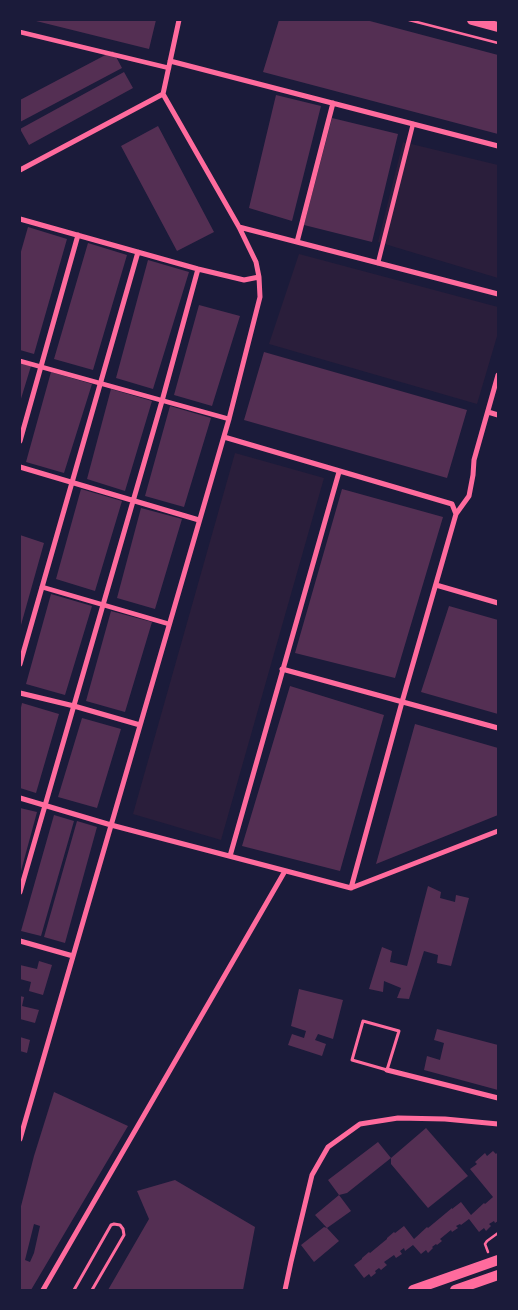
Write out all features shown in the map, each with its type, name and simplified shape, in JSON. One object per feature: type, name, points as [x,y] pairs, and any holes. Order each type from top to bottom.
[{"type":"main road","points":[[472,20],[498,27]]},
{"type":"main road","points":[[413,1290],[498,1260]]},
{"type":"main road","points":[[455,1290],[498,1275]]},
{"type":"street","points":[[20,1139],[224,437],[260,297],[256,262],[239,227],[163,94],[179,20]]},
{"type":"street","points":[[20,32],[169,68]]},
{"type":"street","points":[[170,61],[498,146]]},
{"type":"street","points":[[20,170],[163,94]]},
{"type":"street","points":[[297,242],[333,103]]},
{"type":"street","points":[[378,263],[413,124]]},
{"type":"street","points":[[20,219],[198,269],[244,280],[259,278]]},
{"type":"street","points":[[239,227],[498,294]]},
{"type":"street","points":[[20,441],[78,235]]},
{"type":"street","points":[[20,664],[138,252]]},
{"type":"street","points":[[20,892],[134,501],[198,269]]},
{"type":"street","points":[[20,360],[229,419]]},
{"type":"street","points":[[351,888],[456,514],[469,496],[474,460],[498,375]]},
{"type":"street","points":[[488,412],[498,415]]},
{"type":"street","points":[[224,437],[452,504],[456,514]]},
{"type":"street","points":[[20,468],[199,520]]},
{"type":"street","points":[[230,856],[282,669],[340,472]]},
{"type":"street","points":[[436,585],[498,604]]},
{"type":"street","points":[[42,587],[169,624]]},
{"type":"street","points":[[282,669],[498,728]]},
{"type":"street","points":[[20,693],[140,725]]},
{"type":"street","points":[[20,798],[111,825],[351,888],[498,831]]},
{"type":"street","points":[[43,1290],[285,871]]},
{"type":"street","points":[[20,941],[73,956]]},
{"type":"street","points":[[387,1070],[498,1098]]},
{"type":"street","points":[[285,1290],[312,1175],[328,1147],[360,1124],[398,1118],[498,1124]]},
{"type":"lane","points":[[363,1021],[398,1031],[387,1070],[352,1060],[363,1021]]},
{"type":"lane","points":[[74,1290],[111,1225],[120,1225],[124,1235],[92,1290]]},
{"type":"path","points":[[409,20],[498,43]]},
{"type":"shaded area","points":[[403,142],[498,165],[498,278],[378,242]]},
{"type":"shaded area","points":[[299,254],[498,307],[498,333],[477,404],[269,344]]},
{"type":"shaded area","points":[[235,453],[324,478],[221,840],[133,814]]},
{"type":"building","points":[[32,20],[156,20],[149,49]]},
{"type":"building","points":[[279,20],[366,20],[498,55],[498,134],[263,72]]},
{"type":"building","points":[[113,51],[122,68],[20,122],[20,100]]},
{"type":"building","points":[[124,72],[133,88],[29,145],[20,129]]},
{"type":"building","points":[[276,95],[321,106],[292,221],[249,208]]},
{"type":"building","points":[[332,118],[398,134],[372,242],[304,225]]},
{"type":"building","points":[[158,126],[214,232],[177,251],[121,146]]},
{"type":"building","points":[[28,227],[67,239],[34,354],[20,350],[20,255]]},
{"type":"building","points":[[88,243],[127,255],[93,370],[54,359]]},
{"type":"building","points":[[148,260],[189,272],[153,389],[116,378]]},
{"type":"building","points":[[199,305],[240,316],[212,406],[174,395]]},
{"type":"building","points":[[264,352],[467,410],[447,478],[244,420]]},
{"type":"building","points":[[20,363],[31,366],[20,402]]},
{"type":"building","points":[[51,372],[92,384],[64,473],[26,462]]},
{"type":"building","points":[[111,389],[152,401],[125,491],[87,479]]},
{"type":"building","points":[[170,406],[211,418],[184,507],[145,496]]},
{"type":"building","points":[[81,489],[122,501],[95,591],[56,579]]},
{"type":"building","points":[[342,489],[443,517],[395,678],[295,653]]},
{"type":"building","points":[[141,508],[182,519],[155,609],[117,598]]},
{"type":"building","points":[[20,535],[44,543],[21,625],[20,625]]},
{"type":"building","points":[[51,594],[92,606],[65,695],[26,684]]},
{"type":"building","points":[[449,606],[498,620],[498,714],[421,692]]},
{"type":"building","points":[[111,611],[152,622],[125,712],[86,701]]},
{"type":"building","points":[[290,686],[384,715],[340,871],[242,846]]},
{"type":"building","points":[[22,703],[59,714],[36,793],[20,788],[20,712]]},
{"type":"building","points":[[82,718],[121,729],[97,808],[58,797]]},
{"type":"building","points":[[415,724],[498,748],[498,815],[376,864]]},
{"type":"building","points":[[20,808],[37,812],[21,871],[20,871]]},
{"type":"building","points":[[54,815],[74,821],[41,936],[21,931]]},
{"type":"building","points":[[77,821],[97,827],[65,943],[44,937]]},
{"type":"building","points":[[428,886],[441,892],[440,898],[455,902],[456,895],[469,898],[451,966],[437,963],[438,955],[424,951],[409,999],[397,998],[401,988],[384,981],[383,992],[369,989],[382,947],[392,951],[390,962],[407,966]]},
{"type":"building","points":[[39,961],[52,965],[43,995],[29,991],[31,982],[20,979],[20,965],[37,969]]},
{"type":"building","points":[[299,989],[343,1000],[333,1039],[318,1034],[315,1040],[326,1044],[322,1056],[288,1045],[292,1034],[304,1038],[306,1031],[291,1026]]},
{"type":"building","points":[[20,996],[24,997],[22,1006],[39,1010],[35,1023],[20,1019]]},
{"type":"building","points":[[437,1029],[498,1045],[498,1090],[424,1070],[427,1056],[440,1060],[444,1043],[434,1040]]},
{"type":"building","points":[[20,1037],[30,1040],[27,1053],[20,1051]]},
{"type":"building","points":[[54,1092],[128,1126],[31,1290],[20,1290],[20,1210]],"holes":[[[34,1224],[40,1226],[34,1253],[30,1262],[25,1260]]]},
{"type":"building","points":[[426,1128],[468,1176],[428,1208],[391,1164],[391,1158]]},
{"type":"building","points":[[378,1142],[391,1158],[347,1193],[339,1195],[328,1180]]},
{"type":"building","points":[[493,1151],[496,1154],[498,1152],[498,1221],[489,1224],[491,1226],[486,1231],[484,1228],[479,1232],[469,1219],[456,1226],[458,1228],[452,1232],[451,1230],[440,1239],[442,1241],[432,1247],[428,1253],[426,1250],[421,1254],[413,1245],[405,1251],[404,1248],[400,1251],[402,1254],[396,1258],[394,1255],[384,1262],[387,1265],[381,1270],[379,1268],[371,1277],[369,1274],[364,1278],[354,1265],[394,1232],[404,1226],[414,1239],[461,1202],[471,1215],[493,1197],[470,1169],[477,1164],[475,1162],[485,1153],[487,1156]]},
{"type":"building","points":[[175,1180],[255,1227],[243,1290],[108,1290],[149,1219],[137,1191]]},
{"type":"building","points":[[339,1195],[351,1211],[327,1228],[315,1215]]},
{"type":"building","points":[[324,1227],[339,1241],[314,1262],[301,1245]]}]
